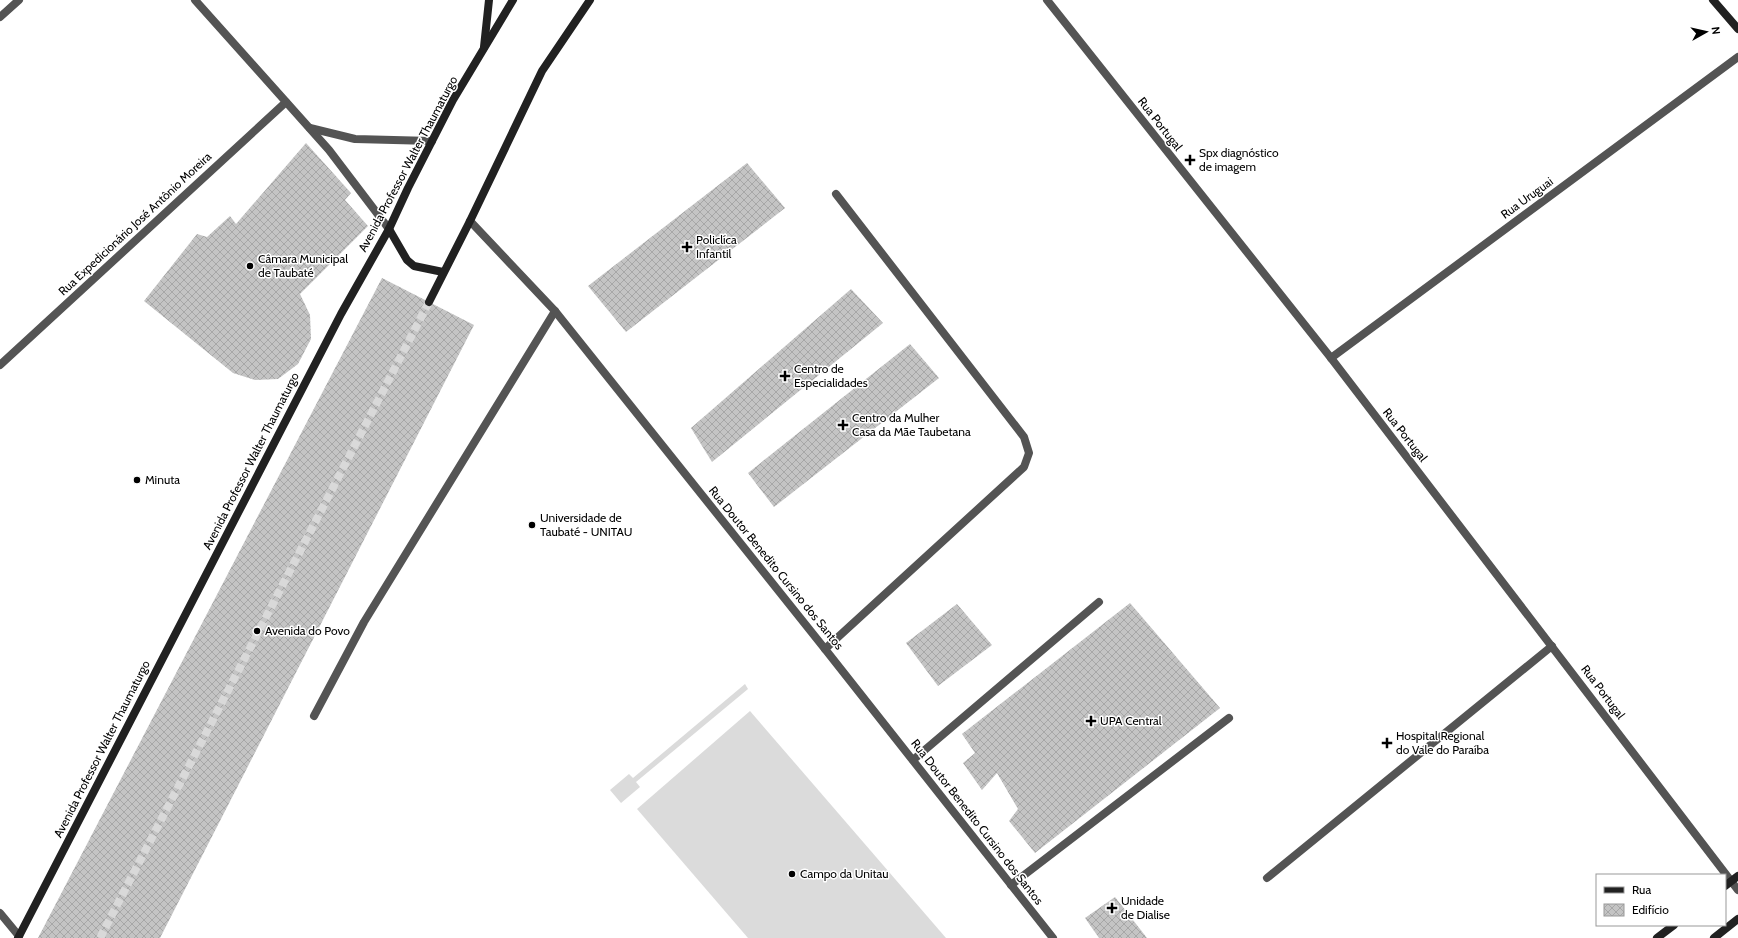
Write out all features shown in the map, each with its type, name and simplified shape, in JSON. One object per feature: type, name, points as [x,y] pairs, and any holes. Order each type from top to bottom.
[{"type":"main road","points":[[484,49],[489,0]]},
{"type":"main road","name":"Avenida Professor Walter Thaumaturgo","points":[[18,937],[341,314],[389,229],[453,100],[513,0]]},
{"type":"main road","points":[[428,302],[470,221],[542,71],[590,0]]},
{"type":"main road","points":[[1713,0],[1738,29]]},
{"type":"main road","points":[[389,229],[407,260],[414,266],[443,272]]},
{"type":"main road","points":[[1714,938],[1738,919]]},
{"type":"main road","points":[[1657,938],[1673,926]]},
{"type":"street","points":[[0,17],[19,0]]},
{"type":"street","points":[[195,0],[310,128],[362,192],[389,229]]},
{"type":"street","name":"Rua Portugal","points":[[1047,0],[1331,358],[1726,874]]},
{"type":"street","name":"Rua Uruguai","points":[[1331,358],[1738,57]]},
{"type":"street","name":"Rua Expedicionário José Antônio Moreira","points":[[0,365],[286,102]]},
{"type":"street","points":[[310,128],[355,139],[432,141]]},
{"type":"street","points":[[825,649],[1024,468],[1029,453],[1024,437],[836,194]]},
{"type":"street","name":"Rua Doutor Benedito Cursino dos Santos","points":[[470,221],[555,311],[825,649],[1053,938]]},
{"type":"street","points":[[314,716],[364,622],[555,311]]},
{"type":"street","points":[[913,760],[1098,602]]},
{"type":"street","points":[[1267,878],[1552,646]]},
{"type":"street","points":[[1011,885],[1229,718]]},
{"type":"street","name":"Rua Portugal","points":[[1731,881],[1738,890]]},
{"type":"street","points":[[0,913],[18,937]]},
{"type":"shaded area","points":[[745,684],[748,689],[636,782],[640,787],[621,803],[610,790],[629,774],[633,778]]},
{"type":"shaded area","name":"Campo da Unitau","points":[[750,711],[946,938],[748,938],[637,809]]},
{"type":"building","name":"Câmara Municipal de Taubaté","points":[[306,143],[351,193],[345,200],[368,226],[300,294],[310,315],[311,339],[298,364],[278,379],[255,380],[233,373],[144,301],[197,234],[207,237],[230,216],[236,224]]},
{"type":"building","name":"Policlíca Infantil","points":[[747,163],[785,208],[626,332],[588,286]]},
{"type":"building","name":"Avenida do Povo","points":[[382,278],[474,325],[160,938],[38,938]]},
{"type":"building","name":"Centro de Especialidades","points":[[851,289],[883,323],[712,462],[691,428]]},
{"type":"building","name":"Centro da Mulher Casa da Mãe Taubetana","points":[[910,344],[939,378],[774,507],[748,473]]},
{"type":"building","name":"UPA Central","points":[[1130,603],[1220,708],[1035,853],[1009,821],[1018,809],[997,773],[982,790],[963,763],[975,753],[962,734]]},
{"type":"building","points":[[957,604],[992,645],[938,686],[906,643]]},
{"type":"building","name":"Unidade de Dialise","points":[[1115,897],[1147,938],[1099,938],[1085,918]]},
{"type":"tunnel","points":[[100,938],[429,302]]},
{"type":"place","name":"Spx diagnóstico de imagem","points":[[1190,160]]},
{"type":"place","name":"Policlíca Infantil","points":[[687,247]]},
{"type":"place","name":"Câmara Municipal de Taubaté","points":[[250,266]]},
{"type":"place","name":"Centro de Especialidades","points":[[785,376]]},
{"type":"place","name":"Centro da Mulher Casa da Mãe Taubetana","points":[[843,425]]},
{"type":"place","name":"Minuta","points":[[137,480]]},
{"type":"place","name":"Universidade de Taubaté - UNITAU","points":[[532,525]]},
{"type":"place","name":"Avenida do Povo","points":[[257,631]]},
{"type":"place","name":"UPA Central","points":[[1091,721]]},
{"type":"place","name":"Hospital Regional do Vale do Paraíba","points":[[1387,743]]},
{"type":"place","name":"Campo da Unitau","points":[[792,874]]},
{"type":"place","name":"Unidade de Dialise","points":[[1112,908]]}]
